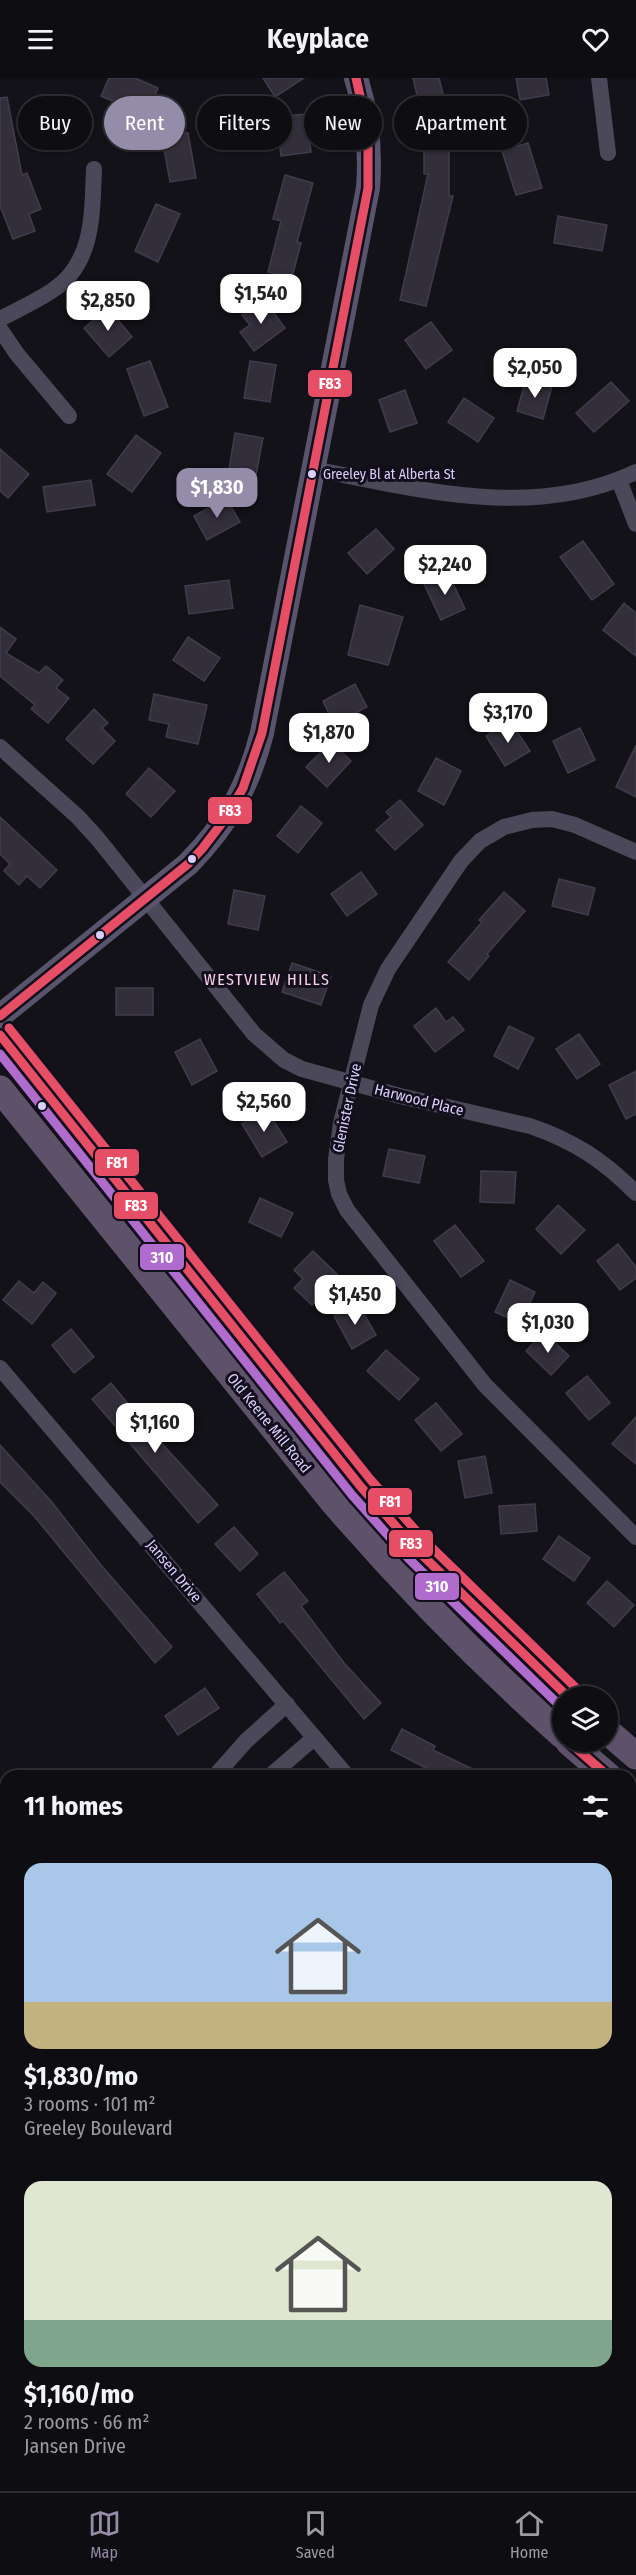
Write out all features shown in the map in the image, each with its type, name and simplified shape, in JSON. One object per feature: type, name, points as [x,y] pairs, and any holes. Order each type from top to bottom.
[{"type":"main road","name":"Old Keene Mill Road","points":[[0,1035],[361,1487],[417,1550],[557,1686]]},
{"type":"main road","name":"Old Keene Mill Road","points":[[0,1089],[334,1503],[387,1564],[448,1627],[552,1726]]},
{"type":"main road","points":[[618,1741],[636,1756]]},
{"type":"main road","points":[[580,1752],[601,1770]]},
{"type":"street","points":[[0,1016],[188,864],[209,843],[232,811],[248,780],[262,734],[368,188],[370,154],[367,120],[356,78]]},
{"type":"street","points":[[599,78],[608,153]]},
{"type":"street","points":[[0,319],[53,291],[74,270],[88,245],[91,232],[94,169]]},
{"type":"street","points":[[0,329],[17,354],[69,416]]},
{"type":"street","points":[[313,469],[443,494],[492,499],[562,494],[619,480],[636,472]]},
{"type":"street","points":[[619,480],[636,524]]},
{"type":"street","name":"Harwood Place","points":[[0,747],[78,817],[267,1047],[302,1069],[530,1126],[557,1136],[600,1160],[636,1193]]},
{"type":"street","name":"Glenister Drive","points":[[636,852],[575,825],[552,819],[532,820],[504,827],[480,841],[461,861],[388,969],[370,1005],[336,1159],[339,1194],[347,1210],[485,1385],[636,1537]]},
{"type":"street","name":"Jansen Drive","points":[[0,1368],[342,1770]]},
{"type":"street","points":[[219,1770],[246,1741],[287,1704]]},
{"type":"street","points":[[277,1770],[314,1738]]},
{"type":"building","points":[[109,78],[135,78],[158,88],[155,96],[101,96]]},
{"type":"building","points":[[263,78],[304,78],[277,96]]},
{"type":"building","points":[[413,78],[439,78],[444,96],[417,96]]},
{"type":"building","points":[[516,78],[546,78],[549,95],[527,99],[527,96],[519,96]]},
{"type":"building","points":[[7,97],[22,175],[27,173],[41,209],[29,214],[35,231],[13,239],[0,206],[0,98]]},
{"type":"building","points":[[304,114],[304,150],[311,150],[311,152],[281,156],[280,150],[292,150],[292,115]]},
{"type":"building","points":[[188,133],[196,178],[170,182],[164,150],[185,150],[185,134]]},
{"type":"building","points":[[527,143],[542,188],[516,195],[502,151],[527,150]]},
{"type":"building","points":[[424,150],[449,150],[449,196],[453,196],[426,306],[400,300],[428,174],[424,174]]},
{"type":"building","points":[[285,175],[313,183],[297,242],[301,243],[292,277],[268,272],[281,221],[273,219]]},
{"type":"building","points":[[156,204],[180,214],[158,262],[135,251]]},
{"type":"building","points":[[558,216],[607,225],[602,251],[554,243]]},
{"type":"building","points":[[264,299],[285,328],[254,351],[240,332],[250,325],[242,315]]},
{"type":"building","points":[[108,308],[132,337],[109,357],[84,328]]},
{"type":"building","points":[[431,322],[452,350],[426,369],[405,340]]},
{"type":"building","points":[[150,361],[168,407],[144,416],[127,369]]},
{"type":"building","points":[[250,361],[276,365],[270,402],[244,398]]},
{"type":"building","points":[[526,379],[552,386],[543,419],[517,411]]},
{"type":"building","points":[[611,382],[629,401],[594,432],[576,413]]},
{"type":"building","points":[[405,390],[417,423],[390,432],[379,400]]},
{"type":"building","points":[[464,398],[494,418],[478,442],[448,422]]},
{"type":"building","points":[[235,433],[263,438],[256,475],[229,470]]},
{"type":"building","points":[[136,435],[161,453],[132,492],[107,474]]},
{"type":"building","points":[[0,449],[29,474],[8,498],[0,491]]},
{"type":"building","points":[[91,480],[95,505],[47,512],[43,487]]},
{"type":"building","points":[[226,498],[240,522],[207,540],[194,516]]},
{"type":"building","points":[[376,529],[394,549],[367,574],[348,553]]},
{"type":"building","points":[[583,541],[614,584],[592,600],[560,557]]},
{"type":"building","points":[[448,573],[465,609],[441,620],[424,584]]},
{"type":"building","points":[[229,580],[233,608],[189,614],[185,586]]},
{"type":"building","points":[[624,603],[636,613],[636,656],[603,630]]},
{"type":"building","points":[[360,605],[403,617],[388,665],[348,655]]},
{"type":"building","points":[[0,627],[16,639],[6,653],[39,673],[46,666],[63,680],[56,688],[69,698],[48,723],[31,709],[35,705],[0,676]]},
{"type":"building","points":[[188,637],[220,658],[204,681],[173,660]]},
{"type":"building","points":[[355,684],[367,707],[334,724],[323,701]]},
{"type":"building","points":[[154,694],[207,705],[198,744],[166,737],[169,724],[149,720]]},
{"type":"building","points":[[94,709],[108,723],[102,728],[115,741],[93,764],[66,739]]},
{"type":"building","points":[[510,721],[530,751],[505,766],[486,736]]},
{"type":"building","points":[[580,728],[595,760],[568,773],[553,741]]},
{"type":"building","points":[[331,742],[351,761],[327,787],[306,767]]},
{"type":"building","points":[[636,745],[636,797],[616,787]]},
{"type":"building","points":[[436,758],[461,771],[444,805],[418,791]]},
{"type":"building","points":[[149,768],[175,791],[151,817],[126,794]]},
{"type":"building","points":[[400,800],[423,825],[395,850],[376,830],[391,817],[386,812]]},
{"type":"building","points":[[301,806],[322,823],[298,853],[277,836]]},
{"type":"building","points":[[0,817],[57,870],[40,888],[27,876],[19,885],[4,871],[10,864],[0,854]]},
{"type":"building","points":[[361,872],[377,894],[347,916],[331,894]]},
{"type":"building","points":[[559,879],[595,888],[588,915],[552,906]]},
{"type":"building","points":[[234,890],[265,896],[258,930],[228,924]]},
{"type":"building","points":[[504,892],[525,911],[487,954],[489,956],[469,980],[448,962],[482,922],[479,920]]},
{"type":"building","points":[[292,963],[331,976],[321,1005],[282,992]]},
{"type":"building","points":[[116,988],[153,988],[153,1015],[116,1015]]},
{"type":"building","points":[[436,1008],[446,1022],[453,1017],[464,1030],[435,1052],[414,1026]]},
{"type":"building","points":[[509,1026],[534,1038],[518,1069],[494,1056]]},
{"type":"building","points":[[579,1034],[600,1064],[577,1079],[556,1049]]},
{"type":"building","points":[[200,1039],[217,1071],[192,1085],[175,1052]]},
{"type":"building","points":[[636,1071],[636,1114],[626,1119],[609,1085]]},
{"type":"building","points":[[266,1109],[287,1142],[262,1157],[242,1124]]},
{"type":"building","points":[[389,1149],[425,1156],[419,1183],[383,1176]]},
{"type":"building","points":[[481,1171],[516,1172],[514,1203],[480,1202]]},
{"type":"building","points":[[260,1198],[293,1213],[281,1237],[249,1222]]},
{"type":"building","points":[[558,1205],[585,1230],[561,1254],[536,1229]]},
{"type":"building","points":[[455,1225],[484,1261],[461,1277],[434,1241]]},
{"type":"building","points":[[618,1244],[636,1267],[636,1278],[620,1290],[597,1261]]},
{"type":"building","points":[[313,1251],[340,1277],[312,1305],[294,1288],[303,1279],[294,1270]]},
{"type":"building","points":[[510,1280],[535,1292],[520,1323],[495,1312]]},
{"type":"building","points":[[19,1281],[34,1293],[43,1282],[56,1293],[32,1324],[3,1300]]},
{"type":"building","points":[[358,1303],[376,1335],[352,1349],[334,1316]]},
{"type":"building","points":[[71,1329],[94,1357],[74,1373],[52,1345]]},
{"type":"building","points":[[544,1332],[569,1356],[551,1375],[526,1351]]},
{"type":"building","points":[[386,1350],[419,1379],[399,1400],[367,1371]]},
{"type":"building","points":[[587,1376],[610,1403],[589,1420],[566,1393]]},
{"type":"building","points":[[111,1383],[133,1412],[218,1505],[198,1523],[92,1399]]},
{"type":"building","points":[[436,1403],[462,1434],[441,1451],[415,1420]]},
{"type":"building","points":[[636,1417],[636,1464],[612,1444]]},
{"type":"building","points":[[0,1445],[51,1501],[101,1565],[172,1647],[155,1663],[34,1516],[0,1482]]},
{"type":"building","points":[[485,1456],[492,1493],[465,1498],[458,1461]]},
{"type":"building","points":[[535,1504],[537,1531],[501,1534],[499,1506]]},
{"type":"building","points":[[234,1527],[258,1554],[240,1571],[215,1544]]},
{"type":"building","points":[[559,1536],[590,1558],[574,1581],[543,1559]]},
{"type":"building","points":[[284,1572],[308,1601],[301,1606],[344,1663],[381,1703],[364,1719],[283,1621],[280,1623],[257,1594]]},
{"type":"building","points":[[607,1581],[634,1605],[614,1627],[587,1603]]},
{"type":"building","points":[[205,1688],[219,1708],[178,1735],[165,1716]]},
{"type":"building","points":[[402,1729],[435,1746],[433,1750],[475,1770],[429,1770],[391,1750]]},
{"type":"transit line","name":"F83","points":[[0,1016],[188,864],[225,819],[243,788],[262,733],[368,188],[368,132],[356,78]]},
{"type":"transit line","name":"F81","points":[[9,1028],[370,1479],[426,1542],[574,1686]]},
{"type":"transit line","name":"F83","points":[[0,1035],[361,1487],[417,1550],[557,1686]]},
{"type":"transit line","name":"310","points":[[0,1054],[352,1495],[409,1559],[552,1698]]},
{"type":"transit line","name":"F83","points":[[580,1752],[601,1770]]},
{"type":"place","name":"Greeley Bl at Alberta St","points":[[312,474]]},
{"type":"district","name":"WESTVIEW HILLS","points":[[267,979]]}]
